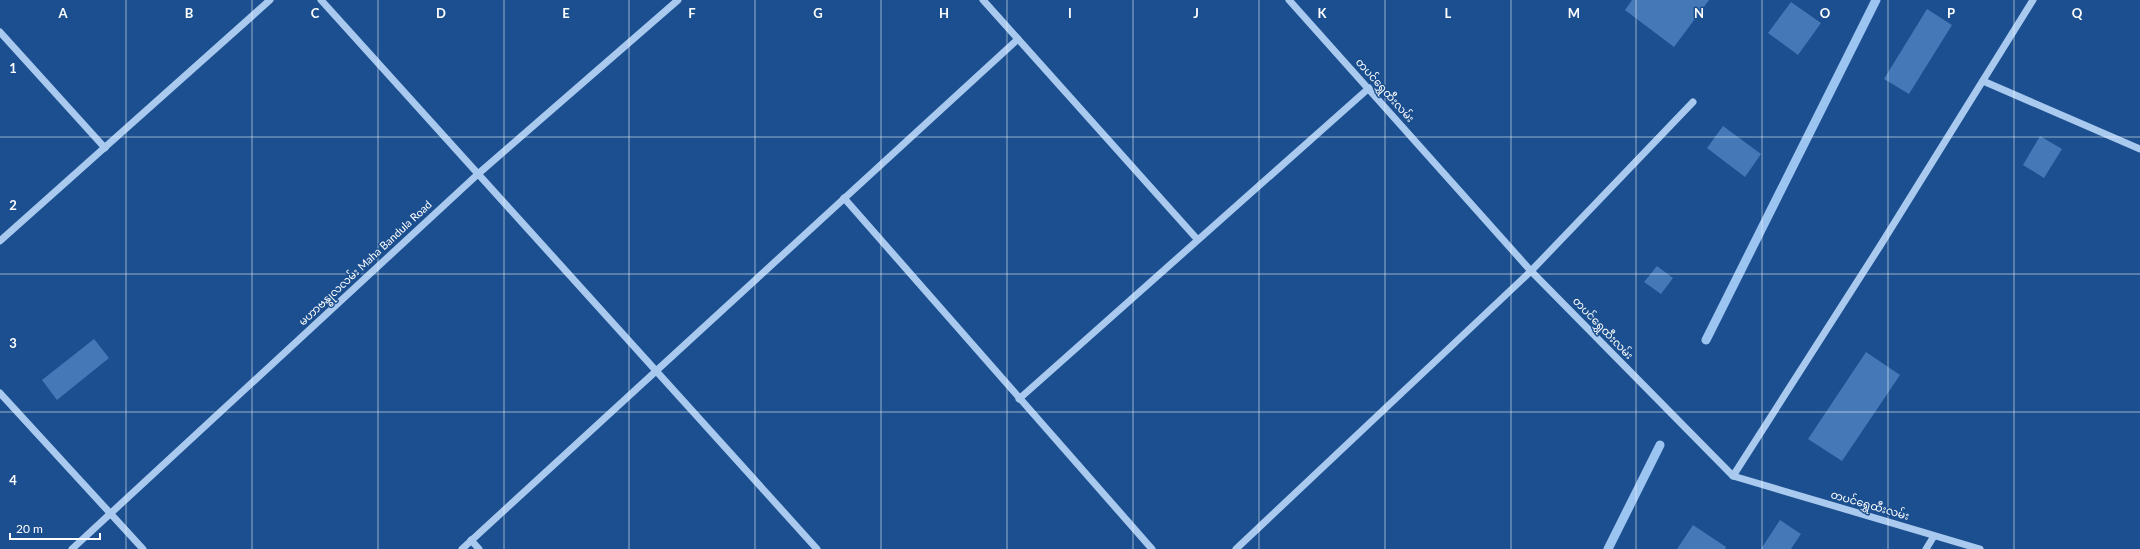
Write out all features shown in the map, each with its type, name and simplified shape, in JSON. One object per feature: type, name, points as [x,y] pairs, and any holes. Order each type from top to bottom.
[{"type":"street","points":[[0,242],[270,0]]},
{"type":"street","points":[[321,0],[817,549]]},
{"type":"street","name":"မဟာဗန္ဓုလလမ်း Maha Bandula Road","points":[[72,549],[110,512],[478,174],[678,0]]},
{"type":"street","points":[[983,0],[1197,239]]},
{"type":"street","name":"တပင်ရွှေထီးလမ်း","points":[[1290,0],[1531,271],[1733,476],[1980,549]]},
{"type":"street","points":[[1733,476],[1880,246],[2032,0]]},
{"type":"street","points":[[0,32],[105,148]]},
{"type":"street","points":[[462,549],[1018,40]]},
{"type":"street","points":[[1982,81],[2140,149]]},
{"type":"street","points":[[1019,399],[1197,239],[1369,88]]},
{"type":"street","points":[[1236,549],[1531,271],[1693,102]]},
{"type":"street","points":[[844,198],[1152,549]]},
{"type":"street","points":[[0,393],[143,549]]},
{"type":"street","points":[[1926,549],[1934,536]]},
{"type":"street","points":[[471,540],[479,549]]},
{"type":"building","points":[[1632,0],[1709,0],[1674,47],[1625,10]]},
{"type":"building","points":[[1791,2],[1821,23],[1798,55],[1768,33]]},
{"type":"building","points":[[1927,9],[1952,25],[1909,94],[1884,79]]},
{"type":"building","points":[[1723,126],[1761,154],[1745,177],[1707,148]]},
{"type":"building","points":[[2040,136],[2062,149],[2044,178],[2023,165]]},
{"type":"building","points":[[1657,266],[1673,278],[1661,294],[1644,282]]},
{"type":"building","points":[[94,339],[109,358],[57,400],[42,380]]},
{"type":"building","points":[[1866,352],[1900,375],[1842,461],[1808,439]]},
{"type":"building","points":[[1780,520],[1801,534],[1791,549],[1761,549]]},
{"type":"building","points":[[1693,525],[1726,547],[1725,549],[1677,549]]},
{"type":"waterway","points":[[1706,340],[1876,0]]},
{"type":"waterway","points":[[1608,549],[1660,445]]}]
